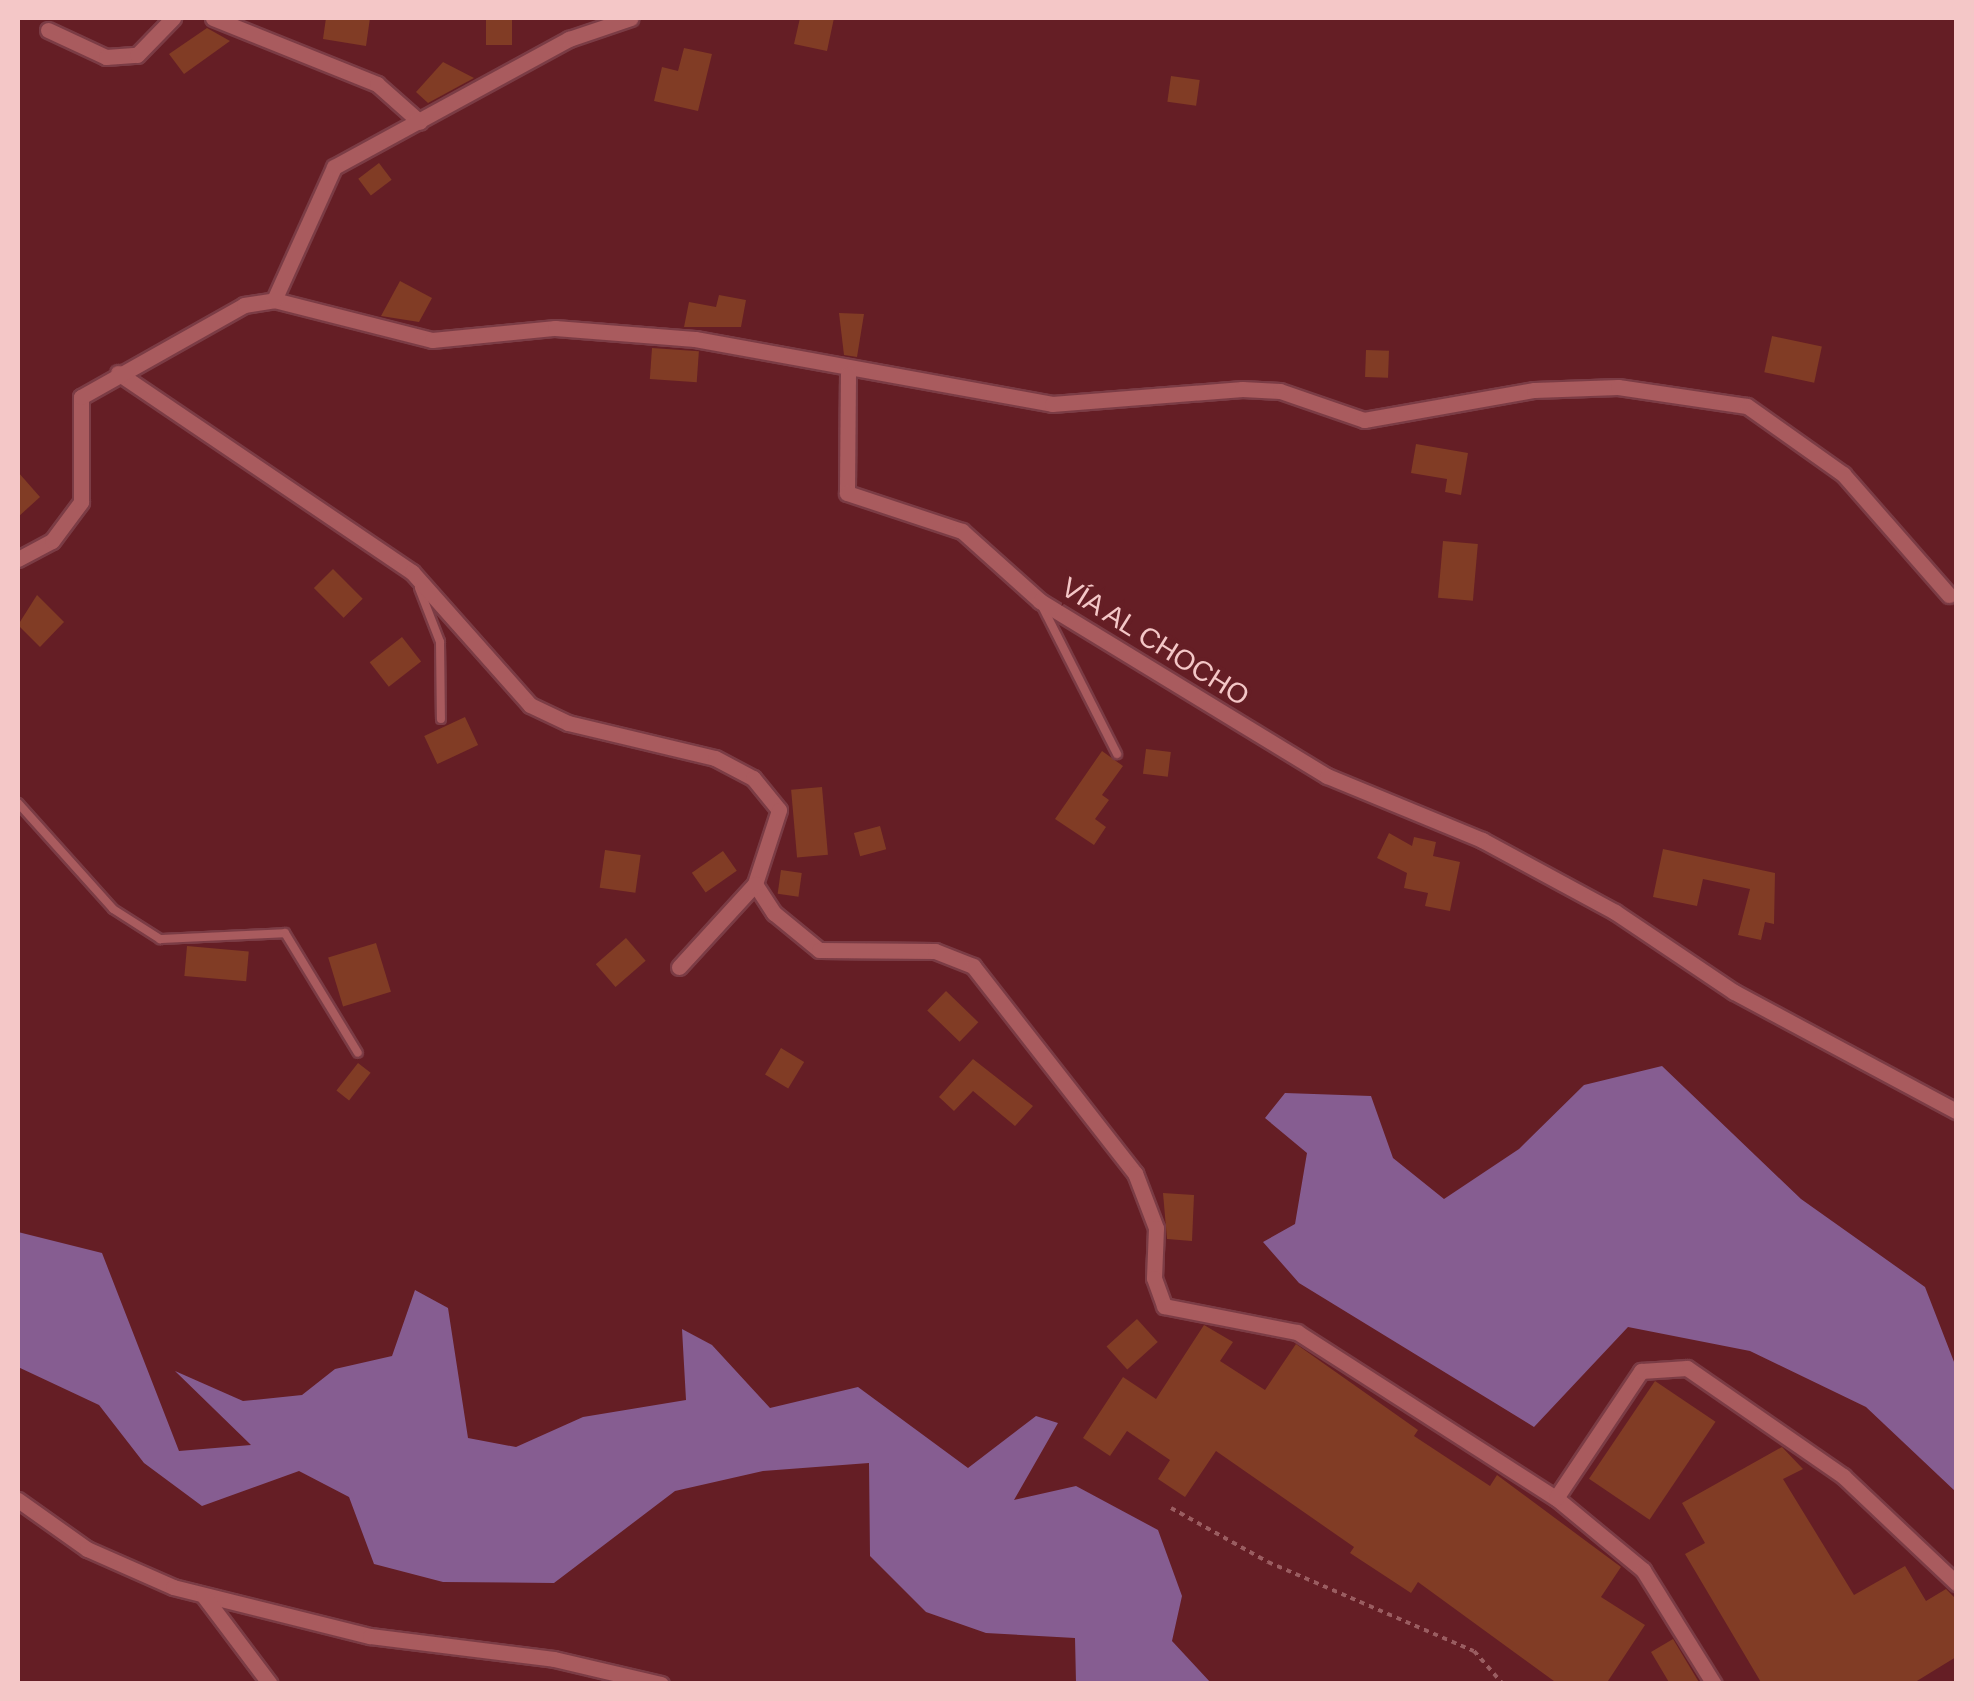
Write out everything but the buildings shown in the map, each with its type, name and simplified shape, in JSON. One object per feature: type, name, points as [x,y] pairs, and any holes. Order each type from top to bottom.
[{"type":"street","points":[[48,30],[93,53],[138,56],[173,18]]},
{"type":"street","points":[[213,18],[377,84],[420,122]]},
{"type":"street","points":[[274,300],[334,167],[569,39],[631,18]]},
{"type":"street","points":[[18,559],[74,517],[83,484],[75,418],[81,397],[244,305],[274,300],[432,340],[555,328],[695,339],[848,374],[1052,404],[1280,391],[1364,420],[1534,390],[1618,387],[1746,406],[1843,474],[1949,596]]},
{"type":"street","points":[[118,374],[412,572],[530,705],[568,723],[715,758],[752,778],[779,810],[755,884],[678,967]]},
{"type":"street","name":"VÍA AL CHOCHO","points":[[848,374],[842,488],[962,530],[1040,601],[1327,776],[1482,840],[1616,912],[1734,992],[1956,1111]]},
{"type":"street","points":[[755,884],[784,924],[819,950],[935,951],[973,966],[1135,1172],[1156,1228],[1156,1294],[1172,1313],[1297,1332],[1556,1498],[1643,1570],[1714,1684]]},
{"type":"street","points":[[1556,1498],[1641,1372],[1687,1368],[1843,1476],[1956,1583]]},
{"type":"street","points":[[18,1500],[87,1549],[203,1595],[466,1655],[554,1659],[661,1684]]},
{"type":"street","points":[[203,1595],[270,1684]]},
{"type":"lane","points":[[412,572],[440,642],[441,719]]},
{"type":"lane","points":[[1040,601],[1117,754]]},
{"type":"lane","points":[[18,803],[113,908],[160,940],[285,933],[358,1053]]},
{"type":"path","points":[[1171,1508],[1268,1562],[1474,1651],[1503,1684]]},
{"type":"shaded area","points":[[1662,1066],[1801,1199],[1925,1287],[1956,1367],[1956,1492],[1866,1407],[1750,1351],[1628,1327],[1534,1427],[1299,1283],[1263,1242],[1295,1224],[1307,1153],[1265,1118],[1285,1093],[1371,1096],[1393,1158],[1444,1199],[1519,1149],[1584,1085]]},
{"type":"shaded area","points":[[18,1232],[102,1253],[179,1451],[251,1445],[175,1371],[243,1401],[302,1395],[335,1369],[392,1356],[415,1290],[448,1308],[468,1438],[516,1447],[583,1417],[686,1400],[682,1329],[712,1345],[770,1408],[858,1387],[968,1468],[1036,1416],[1058,1423],[1014,1500],[1076,1486],[1158,1530],[1182,1596],[1172,1641],[1211,1683],[1076,1683],[1075,1638],[986,1633],[926,1612],[870,1556],[869,1463],[763,1471],[675,1491],[554,1583],[443,1582],[374,1564],[349,1497],[299,1471],[202,1506],[144,1463],[99,1405],[18,1367]]}]
